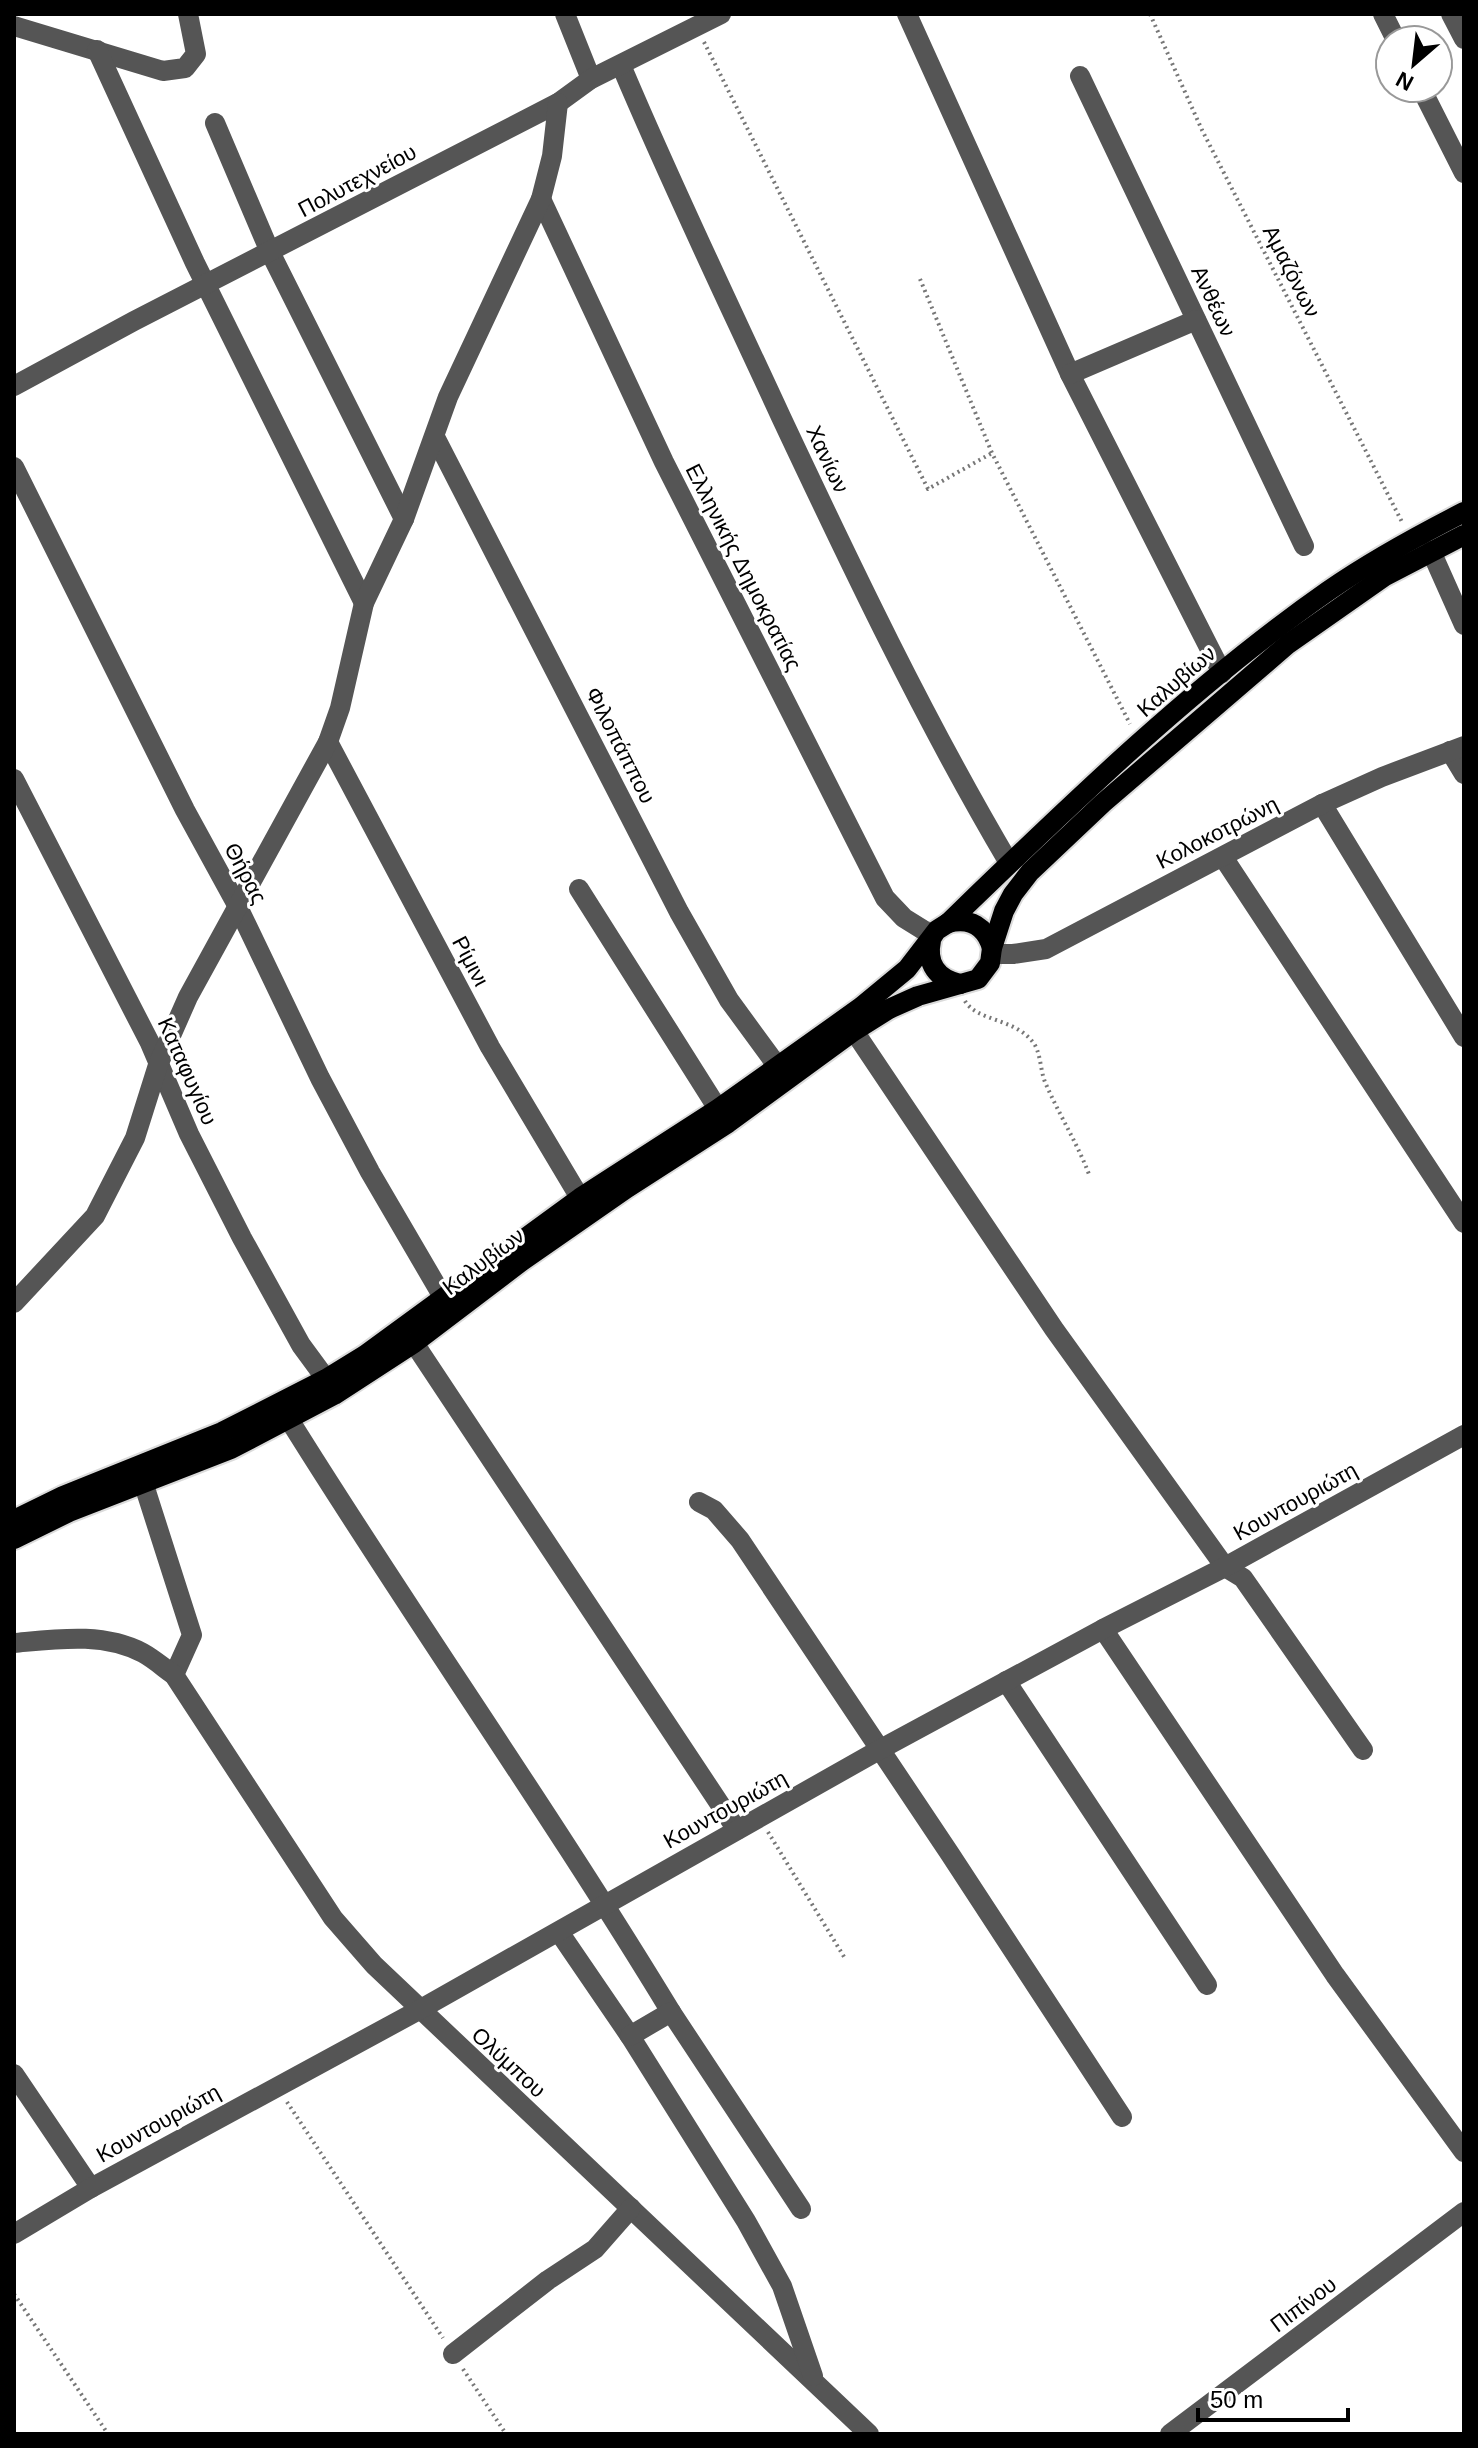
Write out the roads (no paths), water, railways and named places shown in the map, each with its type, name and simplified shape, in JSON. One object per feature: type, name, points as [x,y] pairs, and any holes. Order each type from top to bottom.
[{"type":"main road","name":"Καλυβίων","points":[[14,1520],[63,1496],[222,1432],[326,1379],[378,1346],[580,1198],[718,1109],[896,979],[914,963],[937,933],[1009,863],[1140,744],[1275,629],[1331,589],[1464,512]]},
{"type":"main road","name":"Καλυβίων","points":[[14,1539],[69,1512],[144,1485],[290,1421],[374,1371],[522,1261],[728,1123],[854,1031],[889,1009],[918,996],[964,983],[986,972],[1004,911],[1013,894],[1030,872],[1103,803],[1234,687],[1288,644],[1385,576],[1464,535]]},
{"type":"main road","points":[[964,983],[950,982],[934,970],[929,951],[937,933],[958,921],[976,925],[990,939],[992,951]]},
{"type":"street","points":[[14,26],[163,71],[185,68],[196,54],[188,14]]},
{"type":"street","points":[[565,14],[591,79]]},
{"type":"street","name":"Πολυτεχνείου","points":[[14,386],[558,103],[591,79],[721,14]]},
{"type":"street","points":[[907,14],[1070,374],[1222,673]]},
{"type":"street","points":[[1451,14],[1464,39]]},
{"type":"street","points":[[97,50],[206,285],[364,603]]},
{"type":"street","name":"Χανίων","points":[[621,65],[673,189],[836,534],[960,780],[1009,863]]},
{"type":"street","name":"Ανθέων","points":[[1080,76],[1304,546]]},
{"type":"street","points":[[14,1303],[95,1216],[135,1138],[158,1065],[188,997],[328,742],[340,708],[364,603],[404,519],[448,397],[541,199],[552,156],[558,103]]},
{"type":"street","points":[[1429,104],[1464,173]]},
{"type":"street","points":[[215,123],[270,252],[404,519]]},
{"type":"street","name":"Ελληνικής Δημοκρατίας","points":[[541,199],[664,462],[885,898],[904,918],[937,933]]},
{"type":"street","points":[[1070,374],[1196,320]]},
{"type":"street","name":"Φιλοπάππου","points":[[435,437],[679,912],[729,1000],[778,1067]]},
{"type":"street","name":"Θήρας","points":[[14,467],[185,810],[237,905],[320,1078],[370,1172],[443,1297]]},
{"type":"street","points":[[1431,551],[1464,625]]},
{"type":"street","name":"Ρίμινι","points":[[328,742],[490,1047],[580,1198]]},
{"type":"street","points":[[1457,749],[1464,774]]},
{"type":"street","name":"Κολοκοτρώνη","points":[[992,951],[1013,954],[1046,949],[1322,804],[1457,749]]},
{"type":"street","name":"Καταφυγίου","points":[[14,779],[136,1016],[189,1134],[242,1238],[301,1345],[326,1379]]},
{"type":"street","points":[[1322,804],[1464,1037]]},
{"type":"street","points":[[1223,857],[1464,1223]]},
{"type":"street","points":[[579,889],[718,1109]]},
{"type":"street","points":[[854,1031],[1054,1329],[1225,1567],[1243,1578],[1363,1750]]},
{"type":"street","points":[[414,1343],[737,1830]]},
{"type":"street","points":[[290,1421],[801,2209]]},
{"type":"street","name":"Κουντουριώτη","points":[[14,2234],[276,2085],[559,1932],[879,1750],[1225,1567],[1464,1435]]},
{"type":"street","points":[[14,1643],[80,1637],[113,1642],[143,1653],[174,1675],[192,1635],[144,1485]]},
{"type":"street","points":[[699,1502],[714,1510],[740,1540],[1122,2117]]},
{"type":"street","points":[[1103,1629],[1335,1975],[1464,2152]]},
{"type":"street","name":"Ολύμπου","points":[[174,1675],[333,1918],[374,1965],[869,2434]]},
{"type":"street","points":[[1006,1681],[1207,1985]]},
{"type":"street","points":[[559,1932],[630,2036],[746,2221],[782,2286],[815,2380]]},
{"type":"street","points":[[630,2036],[671,2012]]},
{"type":"street","points":[[14,2074],[91,2188]]},
{"type":"street","points":[[453,2354],[548,2280],[595,2249],[631,2208]]},
{"type":"street","name":"Πιπίνου","points":[[1170,2434],[1464,2212]]}]
